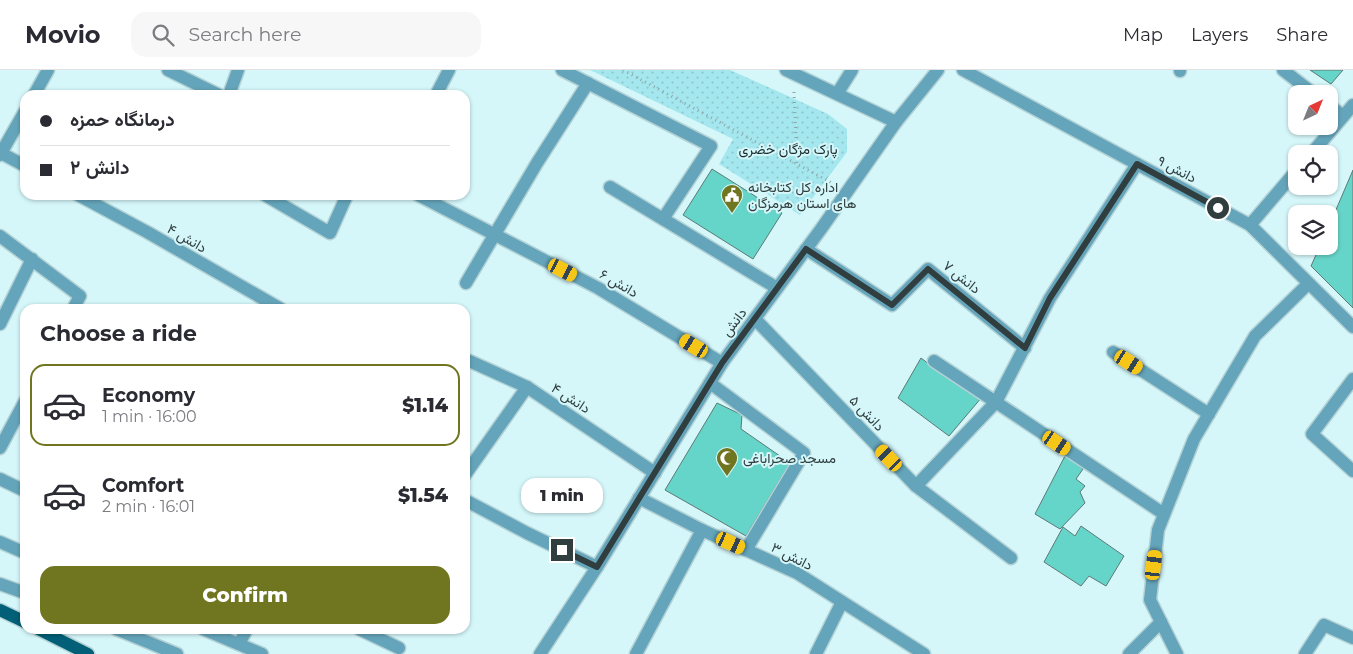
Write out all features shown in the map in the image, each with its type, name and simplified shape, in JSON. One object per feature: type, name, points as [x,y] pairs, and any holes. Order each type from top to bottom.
[{"type":"main road","points":[[0,610],[20,620]]},
{"type":"main road","points":[[48,634],[88,654]]},
{"type":"street","points":[[37,90],[48,70]]},
{"type":"street","points":[[168,70],[209,90]]},
{"type":"street","points":[[231,90],[238,70]]},
{"type":"street","points":[[439,90],[449,70]]},
{"type":"street","points":[[562,70],[711,146],[663,219]]},
{"type":"street","points":[[837,94],[852,70]]},
{"type":"street","name":"دانش","points":[[540,654],[597,567],[722,363],[896,122],[938,70]]},
{"type":"street","name":"دانش ۹","points":[[963,70],[1250,225],[1353,327]]},
{"type":"street","points":[[1283,70],[1302,85]]},
{"type":"street","points":[[790,72],[896,122]]},
{"type":"street","points":[[466,282],[588,83]]},
{"type":"street","points":[[1319,145],[1353,105]]},
{"type":"street","points":[[1338,112],[1343,116]]},
{"type":"street","points":[[20,120],[0,154],[20,164]]},
{"type":"street","points":[[916,486],[996,402],[1050,298],[1137,164]]},
{"type":"street","points":[[1250,225],[1288,180]]},
{"type":"street","points":[[610,187],[777,288]]},
{"type":"street","name":"دانش ۴","points":[[87,200],[271,304]]},
{"type":"street","points":[[274,200],[330,233],[344,200]]},
{"type":"street","name":"دانش ۶","points":[[428,200],[598,288],[722,363]]},
{"type":"street","points":[[0,236],[80,296],[76,304]]},
{"type":"street","name":"دانش ۷","points":[[806,249],[892,305],[928,269],[1025,348]]},
{"type":"street","points":[[0,324],[32,259]]},
{"type":"street","points":[[1177,654],[1150,600],[1158,530],[1194,439],[1255,336],[1308,284]]},
{"type":"street","name":"دانش ۵","points":[[755,319],[916,486],[1011,558]]},
{"type":"street","points":[[1113,352],[1209,414]]},
{"type":"street","name":"دانش ۴","points":[[470,361],[527,388],[655,473]]},
{"type":"street","points":[[934,362],[1164,514]]},
{"type":"street","points":[[1353,379],[1312,434],[1353,471]]},
{"type":"street","points":[[710,383],[804,453],[746,550]]},
{"type":"street","points":[[470,468],[527,388]]},
{"type":"street","points":[[0,448],[20,410]]},
{"type":"street","points":[[0,479],[20,489]]},
{"type":"street","name":"دانش ۳","points":[[639,498],[702,530],[797,573],[924,654]]},
{"type":"street","points":[[470,503],[527,534],[597,567]]},
{"type":"street","points":[[636,654],[702,530]]},
{"type":"street","points":[[0,542],[20,550]]},
{"type":"street","points":[[0,584],[20,591]]},
{"type":"street","points":[[816,654],[842,602]]},
{"type":"street","points":[[1129,654],[1161,622]]},
{"type":"street","points":[[1305,654],[1324,625],[1353,638]]},
{"type":"street","points":[[128,634],[177,654]]},
{"type":"street","points":[[215,634],[262,654]]},
{"type":"street","points":[[239,644],[244,634]]},
{"type":"street","points":[[369,634],[398,648]]},
{"type":"path","points":[[623,70],[848,191]]},
{"type":"path","points":[[790,72],[797,164]]},
{"type":"green space","name":"پارک مژگان خضری","points":[[590,70],[730,70],[828,114],[847,129],[847,152],[800,215],[719,164],[733,139]]},
{"type":"building","points":[[1310,70],[1343,70],[1331,84]]},
{"type":"building","name":"اداره کل کتابخانه های استان هرمزگان","points":[[712,169],[782,213],[753,259],[683,215]]},
{"type":"building","points":[[1353,170],[1353,308],[1311,266],[1316,255],[1338,255],[1338,205]]},
{"type":"building","points":[[921,358],[942,374],[946,371],[982,397],[949,436],[898,398]]},
{"type":"building","name":"مسجد صحراباغی","points":[[717,403],[742,415],[741,429],[790,463],[746,536],[665,490]]},
{"type":"building","points":[[1066,454],[1083,469],[1076,479],[1085,486],[1080,492],[1085,503],[1060,529],[1035,514]]},
{"type":"building","points":[[1081,526],[1124,556],[1106,586],[1089,576],[1081,586],[1044,562],[1063,527],[1075,536]]},
{"type":"place","name":"اداره کل کتابخانه های استان هرمزگان","points":[[732,214]]},
{"type":"place","name":"مسجد صحراباغی","points":[[727,477]]},
{"type":"route","points":[[562,550],[597,567],[722,363],[806,249],[892,305],[928,269],[1025,348],[1050,298],[1137,164],[1218,208]]}]
